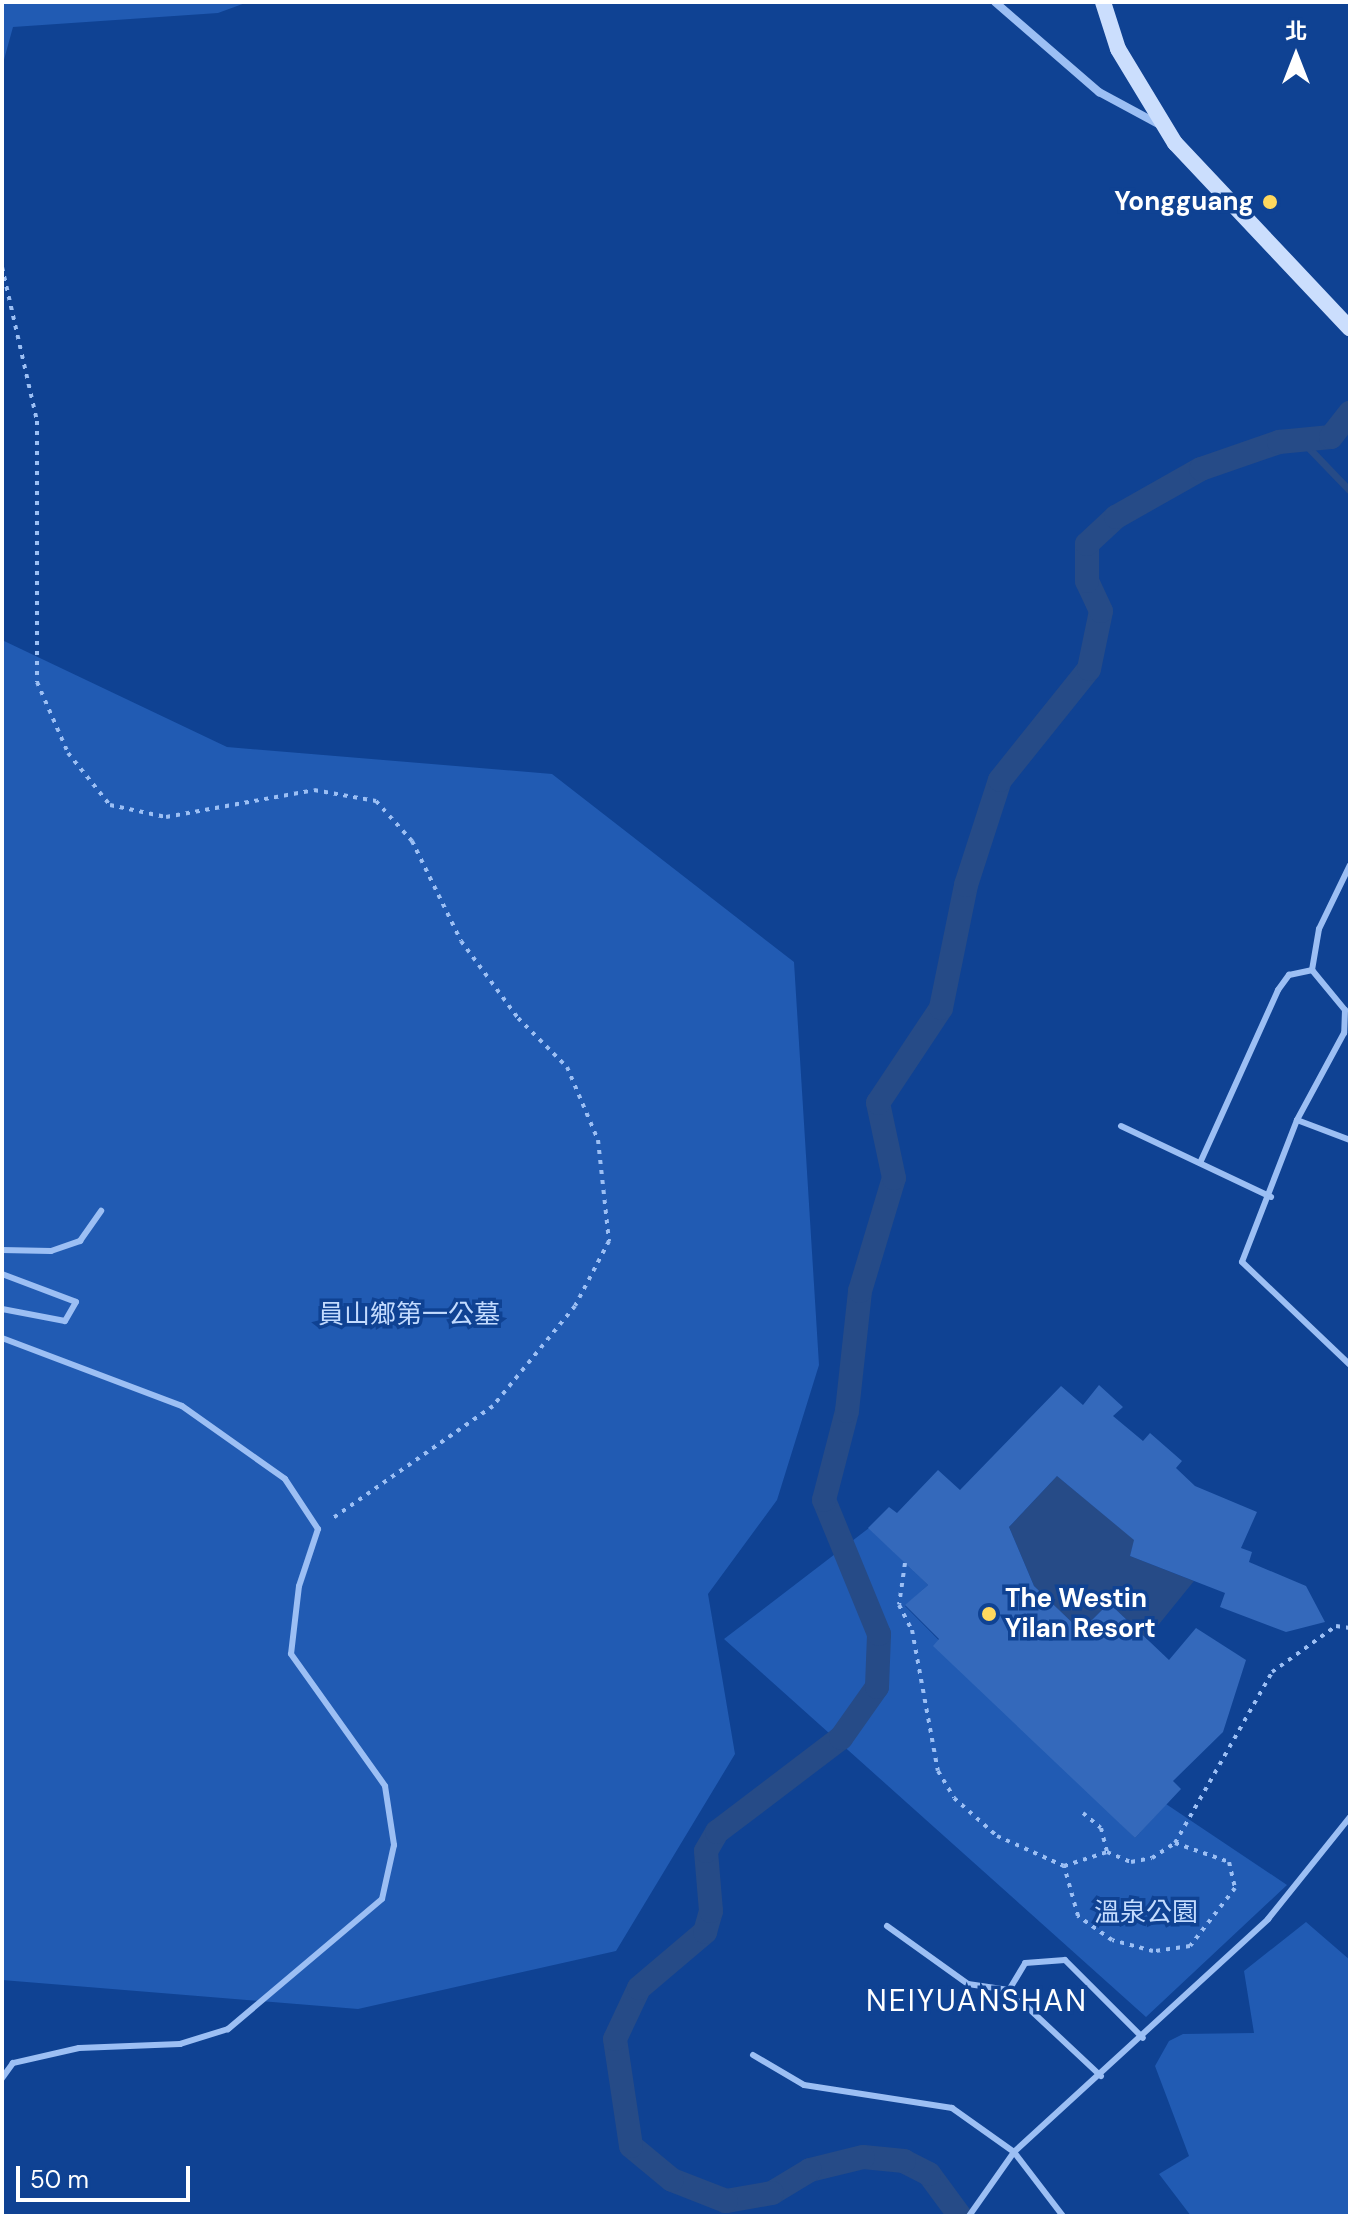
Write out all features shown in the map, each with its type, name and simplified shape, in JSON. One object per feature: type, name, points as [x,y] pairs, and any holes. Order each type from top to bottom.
[{"type":"street","points":[[995,2],[1099,92],[1165,127]]},
{"type":"street","points":[[1103,2],[1118,49],[1165,127],[1350,329]]},
{"type":"lane","points":[[1350,865],[1319,929],[1312,970],[1345,1010],[1344,1033],[1297,1120],[1271,1197],[1242,1262],[1350,1365]]},
{"type":"lane","points":[[1200,1163],[1278,990],[1289,975],[1312,970]]},
{"type":"lane","points":[[1297,1120],[1350,1140]]},
{"type":"lane","points":[[1121,1126],[1271,1197]]},
{"type":"lane","points":[[2,1250],[51,1251],[80,1241],[101,1211]]},
{"type":"lane","points":[[2,1274],[76,1302],[65,1321],[2,1309]]},
{"type":"lane","points":[[2,1338],[182,1406],[285,1479],[318,1529],[299,1586],[291,1654],[385,1786],[394,1845],[382,1899],[228,2029],[180,2044],[79,2048],[13,2063],[2,2078]]},
{"type":"lane","points":[[972,2214],[1014,2152],[1143,2038],[1286,1900],[1350,1817]]},
{"type":"lane","points":[[887,1926],[968,1984],[1009,1990],[1101,2076]]},
{"type":"lane","points":[[1009,1990],[1025,1963],[1065,1960],[1143,2038]]},
{"type":"lane","points":[[753,2055],[804,2085],[952,2108],[1014,2152],[1063,2216]]},
{"type":"path","points":[[2,267],[37,421],[37,682],[68,753],[110,805],[166,817],[314,790],[376,801],[412,841],[461,941],[518,1018],[567,1067],[598,1140],[609,1241],[575,1306],[493,1406],[318,1529]]},
{"type":"path","points":[[905,1563],[899,1605],[912,1630],[938,1771],[954,1798],[997,1836],[1064,1866],[1107,1852],[1131,1862],[1175,1843],[1272,1672],[1336,1626],[1350,1628]]},
{"type":"path","points":[[1083,1813],[1101,1828],[1107,1852]]},
{"type":"path","points":[[1064,1866],[1078,1916],[1112,1940],[1153,1951],[1190,1946],[1235,1888],[1229,1862],[1175,1843]]},
{"type":"green space","points":[[2,2],[248,2],[218,13],[13,27],[2,67]]},
{"type":"green space","name":"員山鄉第一公墓","points":[[2,640],[227,747],[552,774],[794,962],[819,1365],[777,1500],[708,1594],[735,1754],[616,1951],[358,2009],[2,1980]]},
{"type":"green space","name":"溫泉公園","points":[[869,1528],[928,1585],[905,1606],[1135,1838],[1166,1804],[1287,1885],[1146,2017],[724,1639]]},
{"type":"green space","points":[[1306,1922],[1350,1960],[1350,2216],[1191,2216],[1159,2174],[1189,2156],[1155,2066],[1169,2041],[1183,2034],[1254,2033],[1244,1971]]},
{"type":"shaded area","points":[[1057,1476],[1135,1540],[1130,1556],[1194,1581],[1147,1639],[1109,1603],[1081,1631],[1034,1586],[1009,1527]]},
{"type":"building","name":"The Westin Yilan Resort","points":[[1099,1385],[1123,1407],[1113,1416],[1143,1441],[1150,1433],[1182,1461],[1176,1468],[1195,1486],[1257,1512],[1241,1548],[1252,1552],[1249,1562],[1306,1586],[1325,1622],[1286,1632],[1220,1607],[1225,1593],[1130,1556],[1134,1540],[1057,1476],[1009,1527],[1034,1586],[1081,1631],[1109,1603],[1169,1660],[1196,1628],[1246,1660],[1223,1732],[1173,1781],[1181,1789],[1135,1838],[933,1646],[939,1639],[905,1605],[928,1585],[868,1528],[889,1507],[897,1513],[938,1470],[960,1490],[1061,1386],[1083,1405]]},
{"type":"waterway","points":[[960,2216],[929,2174],[904,2161],[863,2157],[810,2170],[772,2193],[726,2201],[672,2180],[631,2146],[615,2039],[639,1988],[705,1932],[711,1911],[706,1851],[717,1832],[841,1738],[877,1687],[879,1634],[824,1500],[847,1411],[860,1291],[894,1178],[878,1103],[941,1008],[966,885],[1000,780],[1089,669],[1101,611],[1087,581],[1087,544],[1116,517],[1201,469],[1279,442],[1331,437],[1350,413]]},
{"type":"waterway","points":[[1301,440],[1350,491]]},
{"type":"place","name":"Yongguang","points":[[1270,202]]},
{"type":"place","name":"The Westin Yilan Resort","points":[[989,1614]]},
{"type":"district","name":"NEIYUANSHAN","points":[[977,2001]]}]
